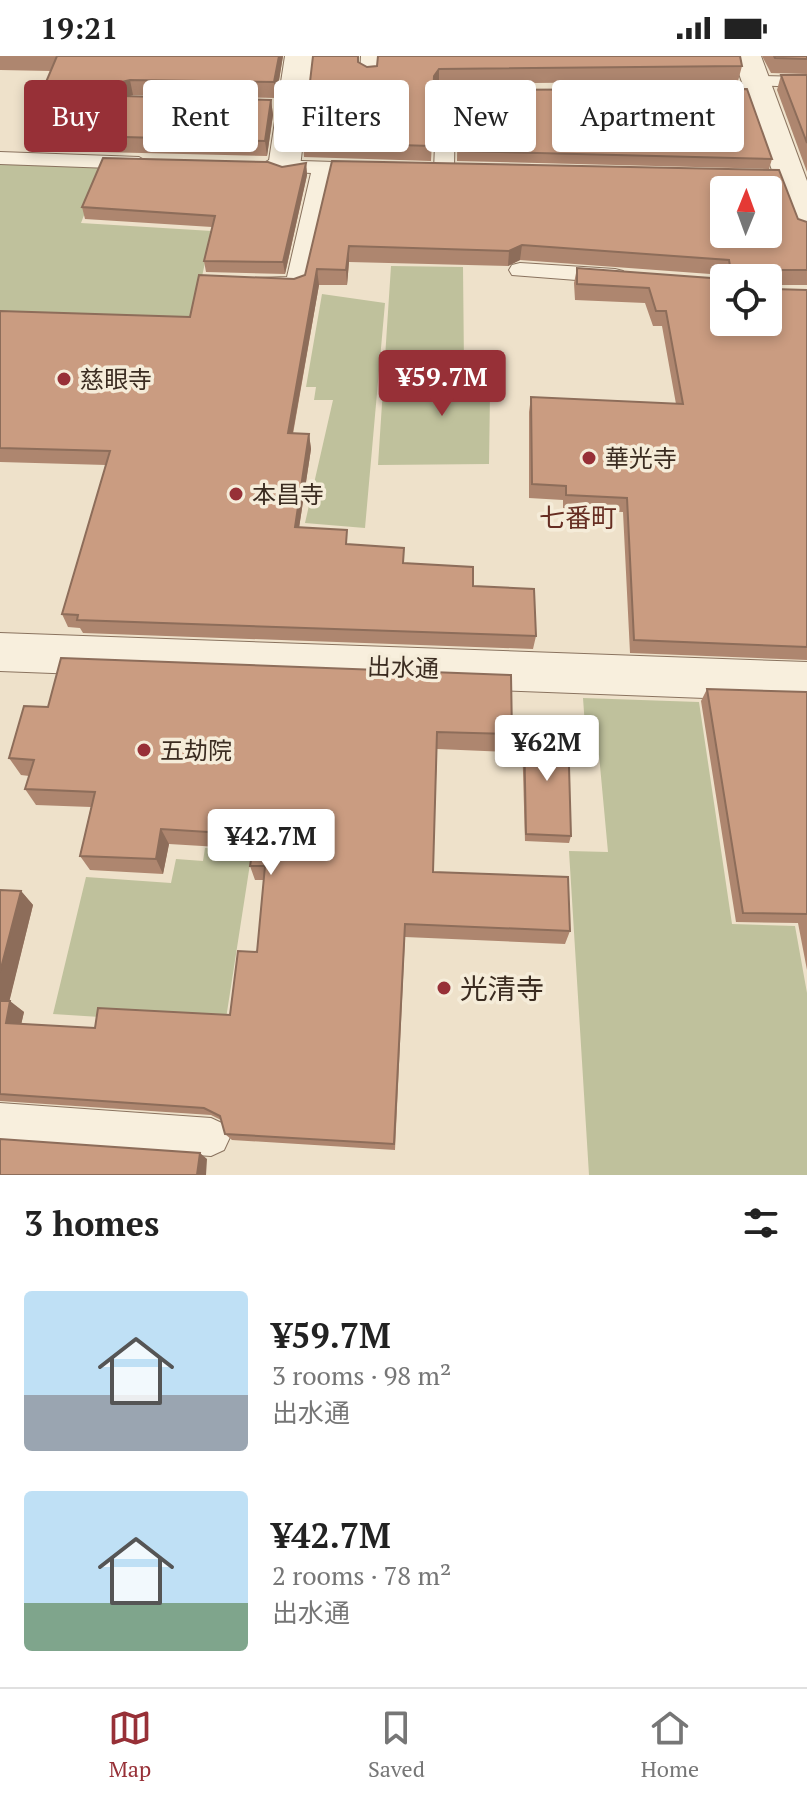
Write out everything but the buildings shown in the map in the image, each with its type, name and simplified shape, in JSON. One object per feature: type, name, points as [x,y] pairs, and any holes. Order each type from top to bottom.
[{"type":"street","points":[[284,167],[284,106],[299,56]]},
{"type":"street","points":[[752,79],[807,226]]},
{"type":"street","name":"出水通","points":[[0,652],[807,682]]},
{"type":"lane","points":[[369,75],[370,56]]},
{"type":"lane","points":[[752,79],[807,82]]},
{"type":"lane","points":[[445,152],[445,171]]},
{"type":"lane","points":[[0,158],[158,163]]},
{"type":"lane","points":[[253,166],[383,169]]},
{"type":"lane","points":[[237,282],[296,284],[322,168]]},
{"type":"lane","points":[[520,270],[638,278]]},
{"type":"lane","points":[[0,1122],[211,1137]]},
{"type":"green space","points":[[0,164],[102,168],[81,223],[212,231],[179,381],[0,323]]},
{"type":"green space","points":[[391,266],[463,267],[464,366],[471,367],[471,376],[484,377],[484,394],[490,394],[489,464],[378,465]]},
{"type":"green space","points":[[322,294],[385,303],[365,528],[305,523],[333,400],[314,400],[316,387],[306,387]]},
{"type":"green space","points":[[583,698],[699,702],[732,924],[795,926],[807,993],[807,1175],[589,1175],[569,851],[608,852],[599,755],[587,755]]},
{"type":"green space","points":[[205,848],[252,851],[225,1025],[53,1014],[86,877],[171,883],[176,859],[203,861]]},
{"type":"place","name":"慈眼寺","points":[[64,379]]},
{"type":"place","name":"華光寺","points":[[589,458]]},
{"type":"place","name":"本昌寺","points":[[236,494]]},
{"type":"place","name":"五劫院","points":[[144,750]]},
{"type":"place","name":"光清寺","points":[[444,988]]},
{"type":"district","name":"七番町","points":[[578,517]]}]
